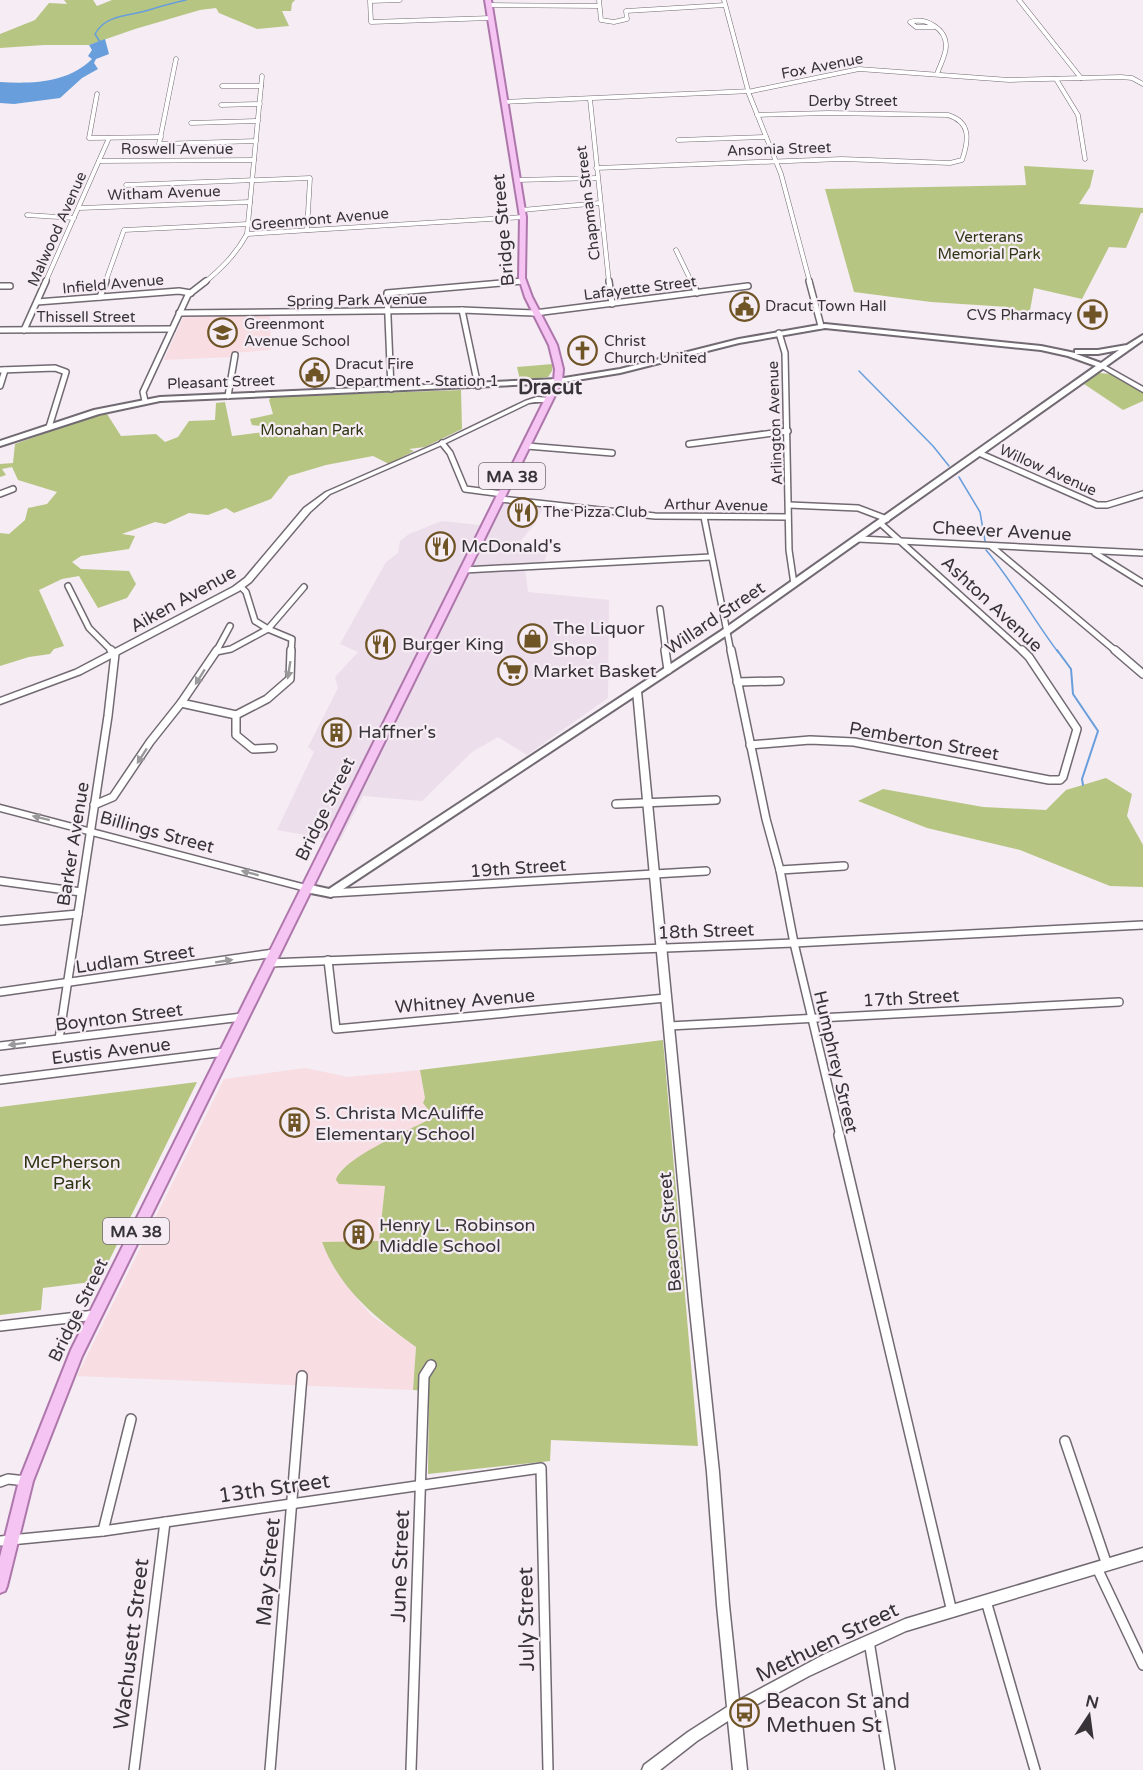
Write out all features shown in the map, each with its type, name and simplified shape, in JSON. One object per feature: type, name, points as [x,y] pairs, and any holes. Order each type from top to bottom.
[{"type":"main road","name":"Bridge Street","points":[[0,1586],[5,1540],[63,1382],[558,381],[558,359],[535,313],[523,281],[521,263],[525,233],[489,2]]},
{"type":"main road","name":"Pleasant Street","points":[[0,444],[97,412],[145,401],[558,381],[620,371],[692,352],[822,326],[1057,351]]},
{"type":"main road","name":"Willard Street","points":[[331,893],[727,631],[1143,337]]},
{"type":"main road","points":[[1057,351],[1098,352],[1131,345]]},
{"type":"main road","points":[[1057,351],[1083,357],[1102,366]]},
{"type":"main road","points":[[306,888],[331,893]]},
{"type":"street","points":[[400,0],[370,1],[371,22],[491,18]]},
{"type":"street","points":[[599,0],[601,20],[620,21],[627,19],[627,11],[724,2],[749,91],[791,208],[822,326]]},
{"type":"street","points":[[1019,0],[1081,78]]},
{"type":"street","points":[[489,2],[598,6]]},
{"type":"street","points":[[934,27],[917,27],[910,23],[915,20],[924,20],[934,27],[944,39],[946,46],[937,74]]},
{"type":"street","points":[[176,59],[159,144],[256,141]]},
{"type":"street","name":"Fox Avenue","points":[[504,102],[749,91],[775,88],[859,69],[1009,80],[1121,77],[1132,78],[1143,84]]},
{"type":"street","points":[[248,234],[262,76]]},
{"type":"street","points":[[1056,79],[1078,115],[1085,159]]},
{"type":"street","points":[[222,86],[261,86]]},
{"type":"street","points":[[97,94],[89,138],[161,137]]},
{"type":"street","name":"Chapman Street","points":[[590,99],[612,304]]},
{"type":"street","points":[[221,105],[260,104]]},
{"type":"street","name":"Derby Street","points":[[757,115],[948,114],[961,120],[964,124],[966,152],[962,160]]},
{"type":"street","points":[[191,123],[258,122]]},
{"type":"street","points":[[678,140],[766,137]]},
{"type":"street","name":"Malwood Avenue","points":[[24,330],[109,138]]},
{"type":"street","name":"Ansonia Street","points":[[596,168],[842,159],[950,163],[962,160]]},
{"type":"street","name":"Roswell Avenue","points":[[99,161],[254,160]]},
{"type":"street","points":[[307,230],[310,170]]},
{"type":"street","points":[[126,185],[310,178]]},
{"type":"street","points":[[518,180],[597,178]]},
{"type":"street","name":"Witham Avenue","points":[[78,208],[250,201]]},
{"type":"street","name":"Greenmont Avenue","points":[[145,401],[143,392],[179,313],[191,293],[221,269],[239,249],[248,234],[522,213],[600,203]]},
{"type":"street","points":[[27,215],[74,218]]},
{"type":"street","points":[[100,297],[124,230],[248,224]]},
{"type":"street","points":[[676,250],[697,293]]},
{"type":"street","points":[[391,389],[387,293],[523,281]]},
{"type":"street","points":[[0,286],[10,286]]},
{"type":"street","name":"Lafayette Street","points":[[535,313],[748,286]]},
{"type":"street","name":"Infield Avenue","points":[[37,302],[179,291],[191,293]]},
{"type":"street","points":[[462,310],[478,386]]},
{"type":"street","name":"Spring Park Avenue","points":[[179,313],[462,310],[535,313]]},
{"type":"street","name":"Thissell Street","points":[[0,330],[172,329]]},
{"type":"street","name":"Arlington Avenue","points":[[779,333],[784,353],[788,431],[790,570],[794,584]]},
{"type":"street","points":[[228,396],[235,355]]},
{"type":"street","points":[[1102,366],[1143,390]]},
{"type":"street","points":[[0,386],[3,370],[64,370],[66,374],[49,427]]},
{"type":"street","name":"Aiken Avenue","points":[[0,700],[78,672],[240,586],[261,566],[307,510],[328,493],[442,443],[527,402],[537,399],[549,400]]},
{"type":"street","points":[[689,444],[788,431]]},
{"type":"street","name":"Arthur Avenue","points":[[442,443],[450,450],[460,484],[465,489],[598,511],[704,517],[788,518]]},
{"type":"street","points":[[527,446],[612,453]]},
{"type":"street","name":"Willow Avenue","points":[[979,453],[1097,505],[1107,505],[1143,494]]},
{"type":"street","points":[[0,494],[13,489]]},
{"type":"street","name":"Ashton Avenue","points":[[789,505],[858,508],[884,521],[900,541],[1029,657],[1070,715],[1077,734],[1066,772],[1060,780],[1056,781]]},
{"type":"street","name":"Humphrey Street","points":[[704,517],[750,745],[780,870],[794,943],[951,1612]]},
{"type":"street","name":"Cheever Avenue","points":[[859,538],[1143,552]]},
{"type":"street","points":[[991,546],[1143,674]]},
{"type":"street","points":[[1093,551],[1143,583]]},
{"type":"street","points":[[464,570],[711,557]]},
{"type":"street","points":[[68,586],[89,628],[115,654]]},
{"type":"street","points":[[181,704],[236,716],[267,699],[290,679],[292,639],[255,621],[246,592],[240,586]]},
{"type":"street","points":[[217,650],[231,649],[268,629],[304,587]]},
{"type":"street","points":[[660,609],[668,670]]},
{"type":"street","points":[[94,805],[113,797],[150,742],[181,704],[230,626]]},
{"type":"street","name":"Barker Avenue","points":[[59,1039],[115,654]]},
{"type":"street","points":[[737,682],[780,681]]},
{"type":"street","name":"Beacon Street","points":[[638,691],[740,1770]]},
{"type":"street","points":[[236,716],[236,735],[253,749],[273,748]]},
{"type":"street","name":"Pemberton Street","points":[[750,745],[810,740],[854,742],[1056,781]]},
{"type":"street","points":[[616,804],[716,800]]},
{"type":"street","name":"Billings Street","points":[[0,808],[306,888]]},
{"type":"street","points":[[780,870],[844,866]]},
{"type":"street","name":"19th Street","points":[[331,893],[450,888],[706,871]]},
{"type":"street","points":[[0,881],[81,891]]},
{"type":"street","points":[[0,921],[78,914]]},
{"type":"street","name":"18th Street","points":[[271,958],[328,960],[794,943],[1143,925]]},
{"type":"street","name":"Ludlam Street","points":[[0,992],[271,958]]},
{"type":"street","name":"Whitney Avenue","points":[[328,960],[336,1029],[666,998]]},
{"type":"street","name":"17th Street","points":[[669,1026],[1119,1002]]},
{"type":"street","name":"Boynton Street","points":[[0,1046],[242,1017]]},
{"type":"street","name":"Eustis Avenue","points":[[0,1080],[225,1052]]},
{"type":"street","points":[[0,1326],[95,1315]]},
{"type":"street","name":"June Street","points":[[411,1770],[424,1376],[431,1365]]},
{"type":"street","name":"May Street","points":[[270,1770],[302,1376]]},
{"type":"street","points":[[104,1531],[131,1419]]},
{"type":"street","points":[[1065,1441],[1102,1566],[1143,1665]]},
{"type":"street","name":"13th Street","points":[[5,1540],[104,1531],[541,1468]]},
{"type":"street","name":"July Street","points":[[541,1468],[548,1770]]},
{"type":"street","points":[[0,1482],[8,1479],[26,1481]]},
{"type":"street","name":"Wachusett Street","points":[[134,1770],[165,1522]]},
{"type":"street","name":"Methuen Street","points":[[649,1770],[707,1726],[869,1641],[905,1626],[1143,1554]]},
{"type":"street","points":[[986,1601],[1035,1770]]},
{"type":"street","points":[[869,1641],[890,1770]]},
{"type":"shaded area","name":"Greenmont Avenue School","points":[[184,315],[270,315],[271,350],[232,353],[231,357],[164,360]]},
{"type":"shaded area","points":[[492,501],[544,507],[534,525],[519,543],[548,549],[544,563],[525,569],[528,592],[609,600],[608,698],[527,755],[498,737],[472,752],[422,801],[363,796],[340,841],[277,830],[314,752],[308,747],[338,688],[335,677],[358,652],[340,644],[386,562],[398,553],[400,541],[409,534],[442,521],[480,525]]},
{"type":"shaded area","points":[[305,1068],[348,1077],[420,1070],[425,1098],[434,1117],[359,1157],[341,1170],[337,1178],[339,1184],[385,1186],[379,1242],[322,1242],[333,1266],[372,1316],[416,1347],[413,1390],[77,1376],[224,1079]]},
{"type":"green space","points":[[64,0],[93,0],[97,6],[112,0],[295,0],[291,11],[282,11],[289,26],[257,29],[219,13],[216,8],[200,10],[89,45],[0,48],[0,34],[35,20],[49,3],[67,4]]},
{"type":"green space","name":"Verterans Memorial Park","points":[[1024,166],[1094,170],[1090,187],[1079,204],[1143,208],[1143,213],[1126,248],[1109,247],[1082,299],[1034,288],[1028,322],[1007,320],[1008,307],[931,302],[854,292],[825,189],[1026,185]]},
{"type":"green space","points":[[553,364],[548,377],[520,380],[517,367]]},
{"type":"green space","points":[[1099,373],[1111,374],[1143,393],[1143,401],[1123,410],[1084,384]]},
{"type":"green space","name":"Monahan Park","points":[[461,390],[462,429],[425,447],[409,449],[414,451],[389,464],[373,456],[326,465],[289,476],[271,499],[234,513],[226,508],[208,515],[189,513],[165,524],[155,522],[122,534],[135,536],[129,549],[81,556],[72,562],[81,569],[129,571],[136,584],[127,598],[98,608],[79,576],[62,579],[39,590],[64,646],[54,649],[50,654],[29,657],[0,666],[0,533],[9,534],[25,520],[28,508],[47,504],[57,492],[18,480],[12,467],[2,469],[6,475],[0,477],[0,464],[13,463],[15,444],[87,418],[107,414],[121,436],[156,434],[165,442],[178,437],[189,421],[215,420],[216,403],[225,402],[232,436],[272,431],[269,427],[252,425],[250,419],[273,414],[269,400],[271,397]]},
{"type":"green space","points":[[1106,778],[1132,794],[1127,816],[1143,845],[1143,887],[1110,886],[1020,850],[927,828],[858,801],[883,789],[983,807],[1046,810],[1066,790]]},
{"type":"green space","points":[[663,1040],[698,1446],[551,1440],[550,1461],[428,1474],[429,1391],[413,1390],[416,1347],[373,1314],[349,1289],[322,1242],[379,1241],[385,1186],[339,1184],[336,1180],[341,1171],[364,1154],[434,1117],[423,1103],[425,1098],[420,1070]]},
{"type":"green space","name":"McPherson Park","points":[[197,1082],[99,1281],[43,1288],[41,1310],[0,1315],[0,1107]]},
{"type":"water","points":[[105,39],[109,54],[96,59],[94,63],[98,69],[82,78],[60,98],[14,104],[0,103],[0,82],[37,82],[72,73],[92,59],[88,56],[92,50],[89,45]]},
{"type":"waterway","points":[[100,42],[95,34],[100,27],[112,19],[186,0]]},
{"type":"waterway","points":[[859,371],[933,446],[949,466]]},
{"type":"waterway","points":[[959,477],[980,512],[985,541]]},
{"type":"waterway","points":[[986,550],[1058,652]]},
{"type":"waterway","points":[[1057,650],[1071,669],[1073,694],[1098,731],[1082,779],[1083,785]]},
{"type":"place","name":"Dracut Town Hall","points":[[744,306]]},
{"type":"place","name":"CVS Pharmacy","points":[[1093,315]]},
{"type":"place","name":"Greenmont Avenue School","points":[[223,333]]},
{"type":"place","name":"Christ Church United","points":[[583,350]]},
{"type":"place","name":"Dracut Fire Department - Station 1","points":[[314,373]]},
{"type":"place","name":"The Pizza Club","points":[[522,512]]},
{"type":"place","name":"McDonald's","points":[[440,546]]},
{"type":"place","name":"The Liquor Shop","points":[[532,638]]},
{"type":"place","name":"Burger King","points":[[381,644]]},
{"type":"place","name":"Market Basket","points":[[512,671]]},
{"type":"place","name":"Haffner's","points":[[337,732]]},
{"type":"place","name":"S. Christa McAuliffe Elementary School","points":[[294,1123]]},
{"type":"place","name":"Henry L. Robinson Middle School","points":[[358,1235]]},
{"type":"place","name":"Beacon St and Methuen St","points":[[745,1713]]},
{"type":"district","name":"Dracut","points":[[550,387]]}]
